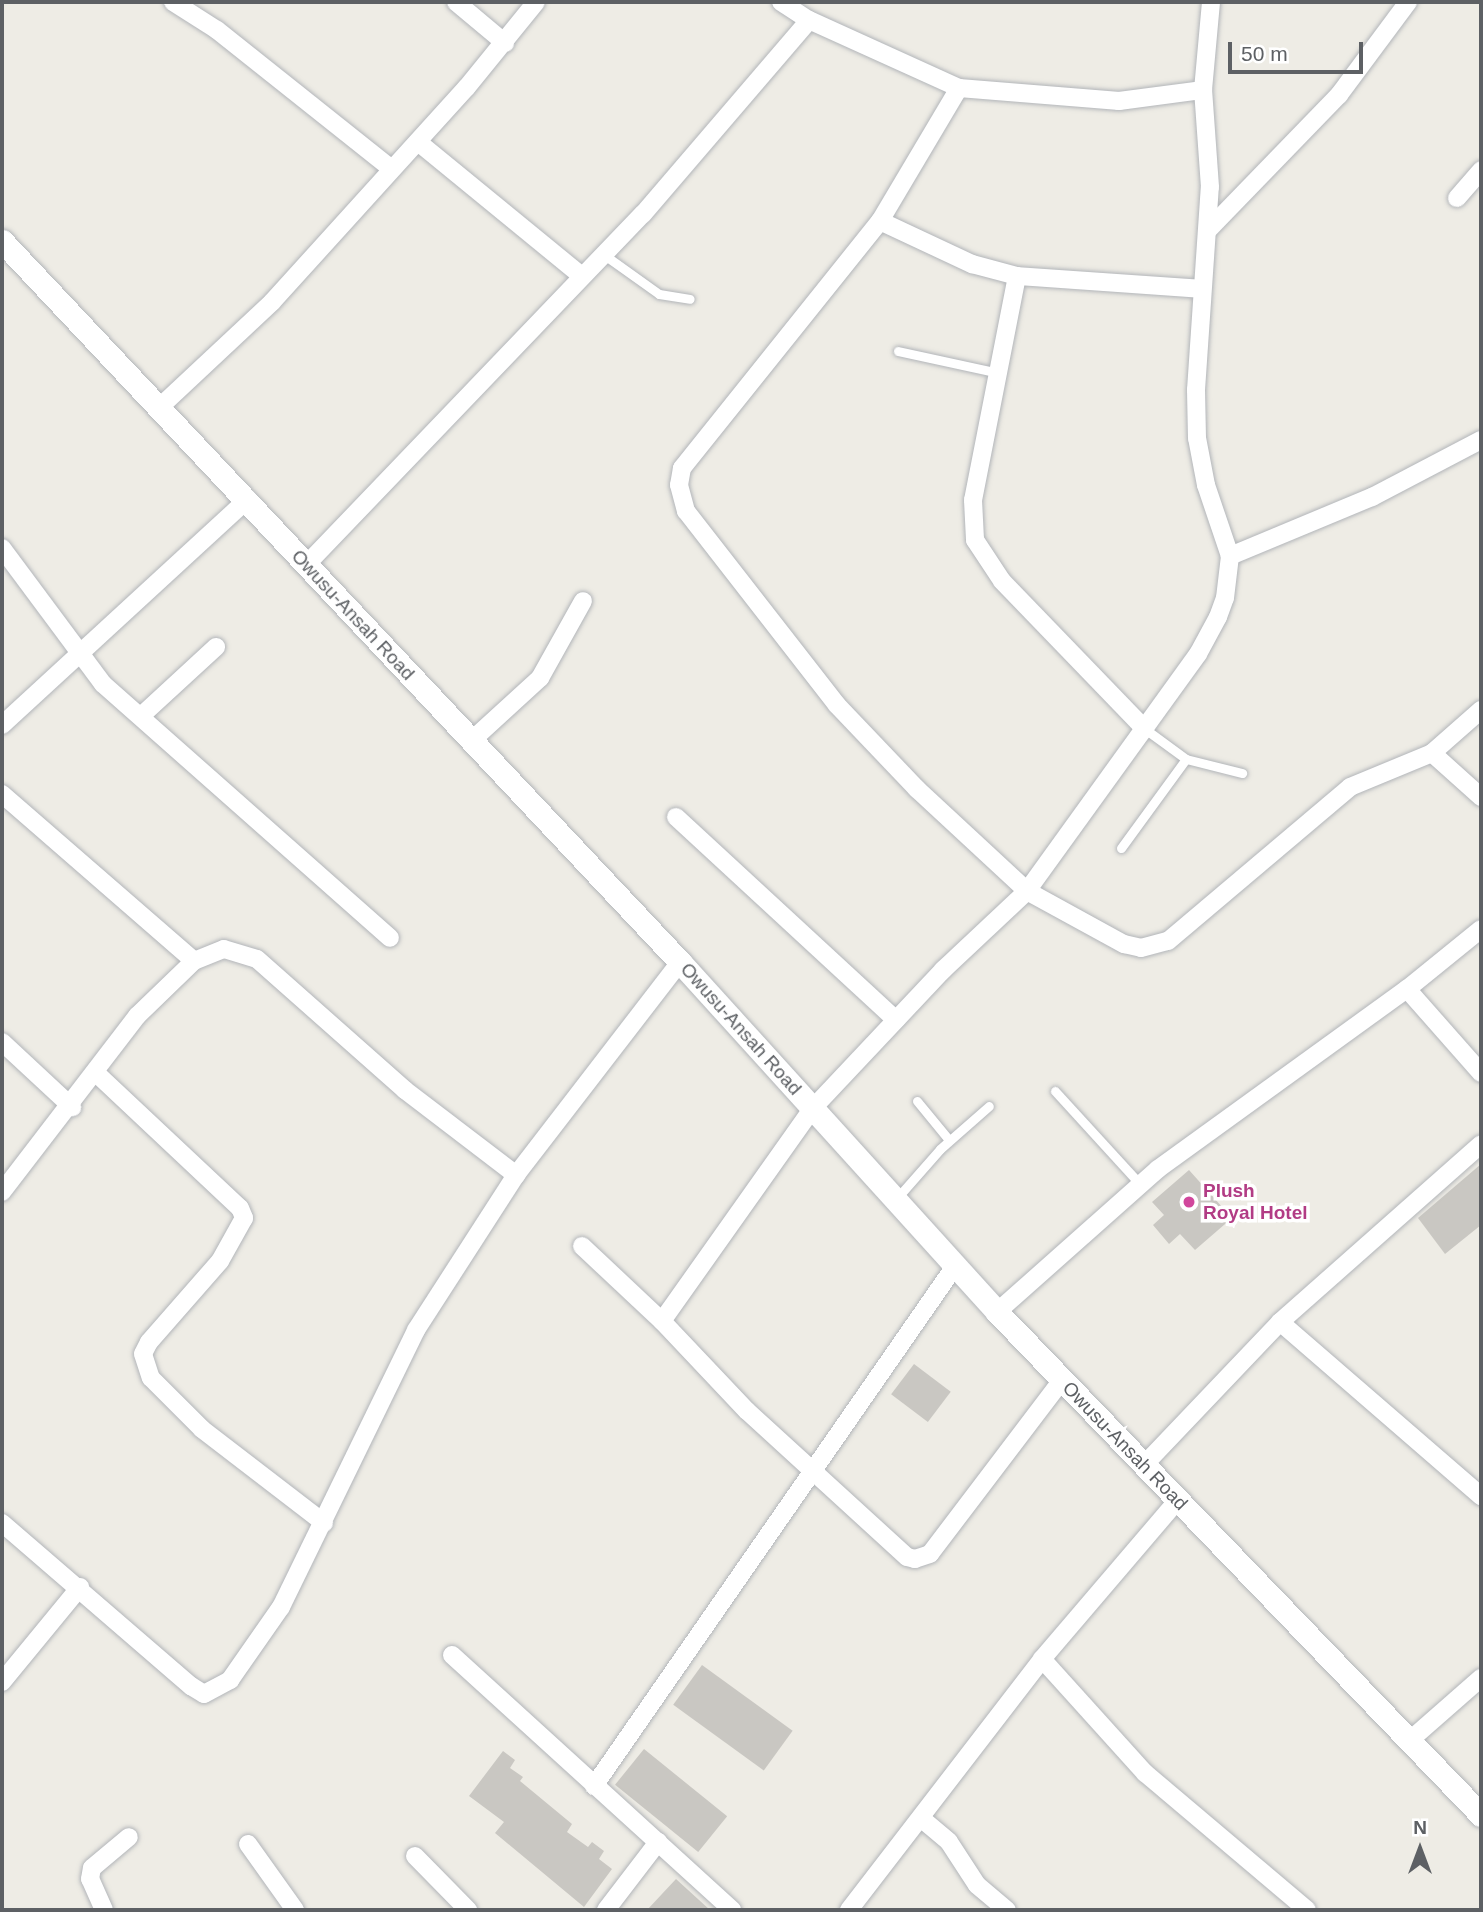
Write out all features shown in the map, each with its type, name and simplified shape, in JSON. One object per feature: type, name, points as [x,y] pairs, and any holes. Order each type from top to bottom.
[{"type":"street","points":[[173,2],[217,30],[392,169]]},
{"type":"street","points":[[456,2],[505,43]]},
{"type":"street","points":[[161,406],[272,302],[418,142],[505,43],[536,2]]},
{"type":"street","points":[[781,2],[809,20],[959,88],[1119,101],[1203,90]]},
{"type":"street","points":[[662,1321],[813,1108],[895,1020],[1027,891],[1198,654],[1218,617],[1225,598],[1230,556],[1206,485],[1197,438],[1202,289],[1209,229],[1210,145],[1203,90],[1211,2]]},
{"type":"street","points":[[1209,229],[1339,95],[1408,2]]},
{"type":"street","points":[[306,565],[603,254],[809,20]]},
{"type":"street","points":[[959,88],[880,221],[682,468],[681,498],[686,511],[837,705],[917,789],[1027,891],[1124,944],[1153,947],[1168,941],[1350,787],[1432,754],[1481,710]]},
{"type":"street","points":[[418,142],[582,276]]},
{"type":"street","points":[[1457,198],[1481,170]]},
{"type":"street","points":[[880,221],[972,264],[1017,276],[1202,289]]},
{"type":"street","name":"Owusu-Ansah Road","points":[[2,240],[248,499],[470,743],[680,962],[997,1312],[1481,1815]]},
{"type":"street","points":[[1017,276],[973,500],[975,540],[1002,581],[1145,729]]},
{"type":"street","points":[[1230,556],[1372,497],[1481,440]]},
{"type":"street","points":[[2,725],[82,655],[248,499]]},
{"type":"street","points":[[2,548],[103,684],[390,938]]},
{"type":"street","points":[[470,743],[540,678],[583,601]]},
{"type":"street","points":[[141,716],[216,647]]},
{"type":"street","points":[[1432,754],[1481,797]]},
{"type":"street","points":[[2,794],[194,961]]},
{"type":"street","points":[[676,817],[895,1020]]},
{"type":"street","points":[[997,1312],[1140,1184],[1407,989],[1481,929]]},
{"type":"street","points":[[2,1192],[72,1107],[96,1073],[108,1050],[137,1016],[194,961],[224,949],[257,959],[405,1090],[516,1175]]},
{"type":"street","points":[[2,1523],[80,1587],[191,1686],[204,1694],[230,1680],[281,1607],[416,1330],[516,1175],[680,962]]},
{"type":"street","points":[[1407,989],[1481,1073]]},
{"type":"street","points":[[2,1042],[72,1107]]},
{"type":"street","points":[[96,1073],[240,1208],[244,1218],[220,1261],[149,1342],[143,1354],[151,1378],[202,1429],[324,1523]]},
{"type":"street","points":[[1143,1466],[1280,1322],[1481,1144]]},
{"type":"street","points":[[582,1246],[662,1321],[747,1411],[908,1557],[923,1558],[1062,1380]]},
{"type":"street","points":[[594,1786],[955,1266]]},
{"type":"street","points":[[1280,1322],[1481,1496]]},
{"type":"street","points":[[849,1910],[922,1819],[1042,1660],[1177,1500]]},
{"type":"street","points":[[2,1682],[80,1587]]},
{"type":"street","points":[[452,1655],[732,1910]]},
{"type":"street","points":[[1042,1660],[1145,1773],[1307,1910]]},
{"type":"street","points":[[1409,1741],[1481,1678]]},
{"type":"street","points":[[922,1819],[949,1842],[977,1885],[1007,1910]]},
{"type":"street","points":[[104,1910],[90,1878],[92,1868],[129,1837]]},
{"type":"street","points":[[606,1910],[658,1842]]},
{"type":"street","points":[[248,1844],[295,1910]]},
{"type":"street","points":[[415,1856],[468,1910]]},
{"type":"lane","points":[[603,254],[659,294],[690,299]]},
{"type":"lane","points":[[898,351],[1000,373]]},
{"type":"lane","points":[[1145,729],[1185,759],[1242,773]]},
{"type":"lane","points":[[1121,848],[1185,759]]},
{"type":"lane","points":[[1055,1091],[1140,1184]]},
{"type":"lane","points":[[917,1101],[949,1140]]},
{"type":"lane","points":[[895,1199],[949,1140],[989,1106]]},
{"type":"building","points":[[1481,1164],[1481,1225],[1445,1254],[1418,1218]]},
{"type":"building","points":[[1189,1170],[1232,1218],[1195,1250],[1180,1234],[1169,1244],[1153,1225],[1164,1215],[1152,1202]]},
{"type":"building","points":[[914,1364],[951,1392],[928,1422],[891,1394]]},
{"type":"building","points":[[702,1665],[793,1731],[764,1770],[673,1705]]},
{"type":"building","points":[[644,1749],[727,1816],[698,1852],[615,1785]]},
{"type":"building","points":[[503,1751],[515,1760],[510,1768],[523,1777],[520,1781],[572,1824],[567,1832],[588,1847],[592,1842],[604,1851],[599,1859],[612,1869],[584,1907],[495,1833],[504,1822],[469,1796]]},
{"type":"building","points":[[676,1879],[710,1910],[647,1910]]},
{"type":"place","name":"Plush Royal Hotel","points":[[1189,1202]]}]
